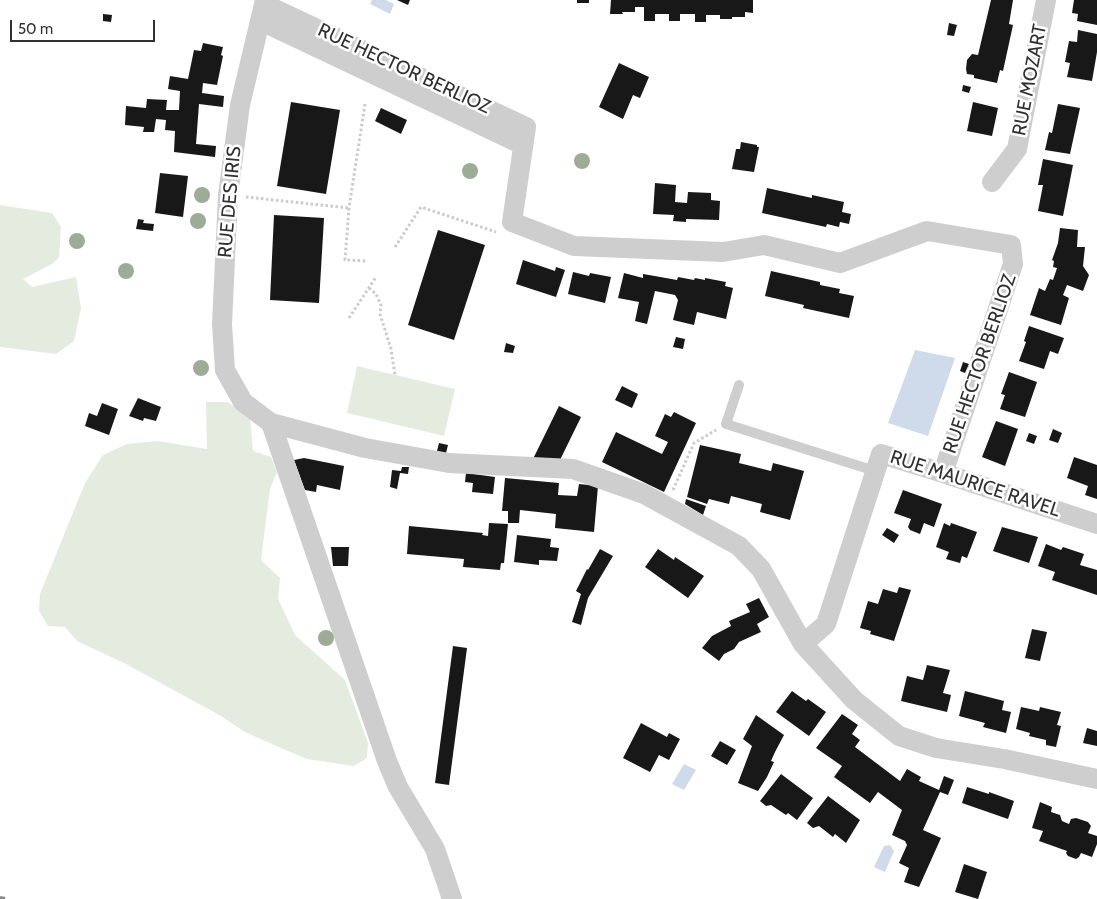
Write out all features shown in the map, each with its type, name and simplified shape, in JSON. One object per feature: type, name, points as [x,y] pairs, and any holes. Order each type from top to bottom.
[{"type":"street","name":"RUE MOZART","points":[[992,182],[1017,149],[1046,0]]},
{"type":"street","name":"RUE HECTOR BERLIOZ","points":[[263,8],[523,145],[512,222],[574,246],[723,252],[764,244],[840,263],[927,230],[1011,245],[1013,264],[943,472]]},
{"type":"street","name":"RUE DES IRIS","points":[[263,8],[240,104],[228,195],[222,324],[225,370],[243,402],[271,423]]},
{"type":"street","points":[[271,423],[365,448],[449,463],[572,469],[644,494],[738,546],[756,563],[803,644],[854,700],[899,736],[936,748],[1004,759],[1097,779]]},
{"type":"street","points":[[271,423],[387,761],[398,787],[435,848],[452,899]]},
{"type":"street","name":"RUE MAURICE RAVEL","points":[[803,644],[826,624],[881,454],[943,472],[1097,524]]},
{"type":"lane","points":[[739,385],[726,424],[875,471]]},
{"type":"path","points":[[365,104],[348,208],[345,260],[367,261]]},
{"type":"path","points":[[228,195],[348,208]]},
{"type":"path","points":[[395,247],[421,207],[496,232],[512,222]]},
{"type":"path","points":[[350,318],[376,277]]},
{"type":"path","points":[[369,288],[376,294],[381,306],[380,314],[392,349],[395,375]]},
{"type":"path","points":[[666,506],[694,443],[726,424]]},
{"type":"shaded area","points":[[0,205],[52,213],[61,227],[59,258],[52,264],[23,279],[32,287],[76,277],[81,308],[74,341],[56,354],[0,347]]},
{"type":"shaded area","points":[[357,366],[455,389],[444,436],[347,413]]},
{"type":"shaded area","points":[[206,402],[228,402],[250,417],[253,451],[271,457],[277,472],[270,489],[261,560],[280,578],[278,599],[295,635],[345,680],[368,743],[367,758],[354,766],[307,759],[245,732],[221,716],[126,664],[77,641],[65,627],[48,626],[39,611],[40,594],[85,483],[103,455],[127,444],[158,441],[207,449]]},
{"type":"water","points":[[372,0],[386,0],[394,4],[390,14],[370,4]]},
{"type":"water","points":[[915,350],[955,358],[928,436],[888,423]]},
{"type":"water","points":[[684,764],[696,770],[684,790],[672,784]]},
{"type":"water","points":[[890,845],[894,851],[885,872],[874,867],[884,846]]},
{"type":"building","points":[[397,0],[410,0],[408,5]]},
{"type":"building","points":[[577,0],[589,0],[589,3],[577,3]]},
{"type":"building","points":[[611,0],[753,0],[753,13],[745,12],[745,17],[732,17],[732,19],[720,19],[720,15],[706,15],[706,22],[695,22],[695,14],[680,14],[680,21],[669,21],[669,14],[655,14],[655,21],[644,21],[644,7],[635,7],[635,12],[610,14]]},
{"type":"building","points":[[991,0],[1013,0],[1009,24],[1013,25],[1003,71],[1000,70],[997,83],[974,78],[974,75],[967,74],[966,69],[967,60],[972,54],[978,55]]},
{"type":"building","points":[[1074,0],[1097,0],[1097,25],[1077,21],[1078,14],[1072,13]]},
{"type":"building","points":[[103,14],[112,15],[111,22],[103,21]]},
{"type":"building","points":[[949,23],[957,25],[954,36],[947,35]]},
{"type":"building","points":[[1078,30],[1097,34],[1097,52],[1092,81],[1067,77],[1070,63],[1065,62],[1069,41],[1077,42]]},
{"type":"building","points":[[203,43],[223,47],[217,85],[203,83],[202,93],[224,96],[223,107],[199,104],[196,144],[216,146],[215,157],[174,152],[175,131],[165,130],[166,120],[156,119],[154,132],[143,132],[144,127],[125,125],[126,106],[146,108],[147,99],[167,100],[166,110],[179,110],[180,91],[168,89],[170,76],[188,79],[194,50],[201,51]]},
{"type":"building","points":[[619,63],[649,77],[640,98],[633,95],[623,119],[599,107]]},
{"type":"building","points":[[963,85],[971,87],[969,93],[962,91]]},
{"type":"building","points":[[291,102],[340,110],[326,194],[277,186]]},
{"type":"building","points":[[973,102],[998,108],[992,136],[967,131]]},
{"type":"building","points":[[1058,104],[1080,108],[1070,154],[1045,150],[1049,132],[1052,133]]},
{"type":"building","points":[[381,108],[407,120],[401,134],[375,121]]},
{"type":"building","points":[[741,142],[759,147],[754,172],[732,169],[736,149],[740,149]]},
{"type":"building","points":[[1043,159],[1073,165],[1063,216],[1038,211],[1043,185],[1038,185]]},
{"type":"building","points":[[160,173],[188,176],[183,217],[155,213]]},
{"type":"building","points":[[655,183],[676,185],[675,202],[687,203],[688,192],[711,193],[711,200],[720,201],[719,220],[686,219],[686,222],[673,221],[674,215],[653,214]]},
{"type":"building","points":[[767,188],[812,198],[812,195],[844,202],[842,212],[851,214],[849,224],[840,222],[839,227],[827,224],[826,227],[762,213]]},
{"type":"building","points":[[274,215],[324,218],[319,303],[270,300]]},
{"type":"building","points":[[138,219],[144,220],[143,223],[154,224],[153,231],[136,229]]},
{"type":"building","points":[[1060,228],[1078,230],[1077,247],[1085,247],[1083,266],[1089,275],[1083,291],[1067,285],[1063,295],[1069,298],[1061,325],[1030,315],[1039,288],[1045,291],[1050,279],[1053,280],[1057,268],[1053,267],[1054,261],[1052,260],[1058,243]]},
{"type":"building","points":[[438,230],[485,245],[454,340],[408,325]]},
{"type":"building","points":[[523,260],[555,271],[556,267],[565,270],[556,297],[516,284]]},
{"type":"building","points":[[771,271],[820,282],[820,285],[840,289],[839,293],[854,296],[849,318],[803,308],[804,305],[765,296]]},
{"type":"building","points":[[573,272],[589,276],[590,273],[611,277],[605,303],[568,294]]},
{"type":"building","points":[[624,273],[643,278],[643,274],[677,280],[678,277],[694,280],[695,278],[705,280],[705,278],[726,282],[725,286],[733,288],[726,319],[697,312],[694,325],[673,320],[678,300],[675,295],[655,291],[647,324],[635,321],[639,302],[618,298]]},
{"type":"building","points":[[1029,326],[1064,338],[1058,354],[1050,351],[1044,369],[1019,361],[1026,342],[1024,341]]},
{"type":"building","points":[[676,337],[685,339],[683,349],[673,347]]},
{"type":"building","points":[[506,343],[515,346],[513,353],[504,352]]},
{"type":"building","points":[[963,362],[969,364],[965,373],[960,371]]},
{"type":"building","points":[[1009,372],[1037,382],[1025,417],[1000,409],[1005,395],[1001,394]]},
{"type":"building","points":[[622,386],[638,394],[632,408],[615,400]]},
{"type":"building","points":[[138,398],[161,407],[156,421],[144,418],[143,421],[129,416]]},
{"type":"building","points":[[102,403],[118,409],[109,435],[85,426],[89,413],[97,416]]},
{"type":"building","points":[[559,406],[581,417],[560,460],[533,459]]},
{"type":"building","points":[[674,412],[696,423],[664,492],[602,462],[616,432],[662,454],[668,442],[655,436],[665,414],[671,417]]},
{"type":"building","points":[[996,421],[1018,429],[1005,466],[982,457]]},
{"type":"building","points":[[1053,429],[1062,433],[1058,443],[1049,440]]},
{"type":"building","points":[[1029,433],[1037,436],[1034,444],[1026,441]]},
{"type":"building","points":[[439,443],[448,445],[446,453],[437,451]]},
{"type":"building","points":[[700,445],[741,454],[739,463],[771,471],[773,463],[804,471],[790,520],[760,512],[762,504],[731,496],[729,504],[709,499],[707,504],[687,497]]},
{"type":"building","points":[[1074,457],[1097,465],[1097,499],[1085,495],[1088,486],[1067,478]]},
{"type":"building","points":[[304,458],[344,466],[340,490],[317,485],[316,492],[305,490],[294,460]]},
{"type":"building","points":[[402,467],[409,467],[408,474],[400,473],[397,489],[390,487],[392,470],[401,471]]},
{"type":"building","points":[[466,473],[495,477],[493,494],[472,492],[473,483],[465,482]]},
{"type":"building","points":[[505,478],[559,483],[558,495],[577,496],[579,484],[598,486],[594,532],[555,528],[556,514],[520,510],[519,523],[508,523],[508,511],[502,511]]},
{"type":"building","points":[[903,490],[942,504],[934,527],[924,523],[920,534],[910,530],[908,527],[911,519],[894,513]]},
{"type":"building","points":[[686,499],[706,506],[703,515],[685,504]]},
{"type":"building","points":[[489,523],[508,524],[504,563],[501,563],[500,570],[463,567],[464,559],[407,554],[409,526],[483,533],[482,535],[488,536]]},
{"type":"building","points":[[944,523],[950,526],[951,523],[977,532],[967,558],[962,556],[960,563],[946,559],[949,552],[936,547]]},
{"type":"building","points":[[1002,527],[1038,537],[1029,563],[993,551]]},
{"type":"building","points":[[887,528],[899,535],[894,543],[882,535]]},
{"type":"building","points":[[517,535],[551,539],[550,547],[559,548],[557,561],[539,560],[539,565],[514,562]]},
{"type":"building","points":[[1046,544],[1061,550],[1063,547],[1084,554],[1080,565],[1097,570],[1097,595],[1052,580],[1055,572],[1038,566]]},
{"type":"building","points":[[331,547],[349,547],[348,566],[333,566]]},
{"type":"building","points":[[600,549],[613,556],[588,598],[581,625],[572,622],[581,594],[576,591]]},
{"type":"building","points":[[658,549],[674,560],[675,557],[704,576],[688,598],[645,567]]},
{"type":"building","points":[[899,587],[911,590],[894,641],[870,634],[871,631],[860,628],[868,601],[878,604],[883,589],[897,593]]},
{"type":"building","points":[[759,598],[769,617],[757,624],[761,632],[739,642],[734,649],[724,654],[719,661],[702,648],[712,636],[731,626],[729,621],[750,612],[746,604]]},
{"type":"building","points":[[1032,629],[1047,632],[1040,661],[1025,658]]},
{"type":"building","points":[[453,646],[467,648],[449,785],[435,783]]},
{"type":"building","points":[[927,665],[950,670],[943,693],[951,695],[947,712],[901,701],[907,676],[923,680]]},
{"type":"building","points":[[792,691],[806,701],[808,699],[826,712],[809,736],[776,712]]},
{"type":"building","points":[[965,691],[1004,701],[1002,710],[1011,712],[1006,733],[983,727],[985,723],[959,716]]},
{"type":"building","points":[[1021,707],[1039,711],[1040,707],[1061,712],[1057,725],[1061,726],[1056,747],[1046,745],[1046,740],[1029,736],[1030,733],[1016,729]]},
{"type":"building","points":[[842,714],[858,725],[852,734],[860,740],[855,747],[900,781],[907,769],[921,777],[919,781],[939,790],[944,776],[954,780],[948,795],[940,792],[923,830],[941,838],[919,887],[904,882],[909,868],[899,863],[907,845],[905,841],[892,835],[902,810],[878,792],[870,803],[834,777],[842,766],[816,748]]},
{"type":"building","points":[[756,715],[784,735],[771,761],[774,762],[758,791],[738,783],[752,746],[743,739]]},
{"type":"building","points":[[641,723],[667,737],[669,733],[680,739],[669,760],[659,755],[650,772],[623,758]]},
{"type":"building","points":[[1087,728],[1097,731],[1097,746],[1083,743]]},
{"type":"building","points":[[720,741],[736,750],[727,765],[711,756]]},
{"type":"building","points":[[781,774],[813,798],[797,820],[788,813],[786,815],[771,805],[766,806],[760,801]]},
{"type":"building","points":[[967,787],[1014,801],[1008,819],[962,803]]},
{"type":"building","points":[[828,796],[860,820],[846,843],[835,834],[833,837],[819,826],[813,828],[807,823]]},
{"type":"building","points":[[1040,802],[1052,807],[1051,812],[1060,815],[1062,821],[1069,824],[1071,819],[1076,818],[1088,822],[1091,826],[1088,833],[1097,836],[1097,844],[1092,857],[1081,853],[1076,859],[1068,856],[1067,851],[1039,841],[1043,831],[1032,828]]},
{"type":"building","points":[[964,864],[987,872],[978,899],[955,892]]},
{"type":"railway","points":[[0,898],[5,899]]}]
